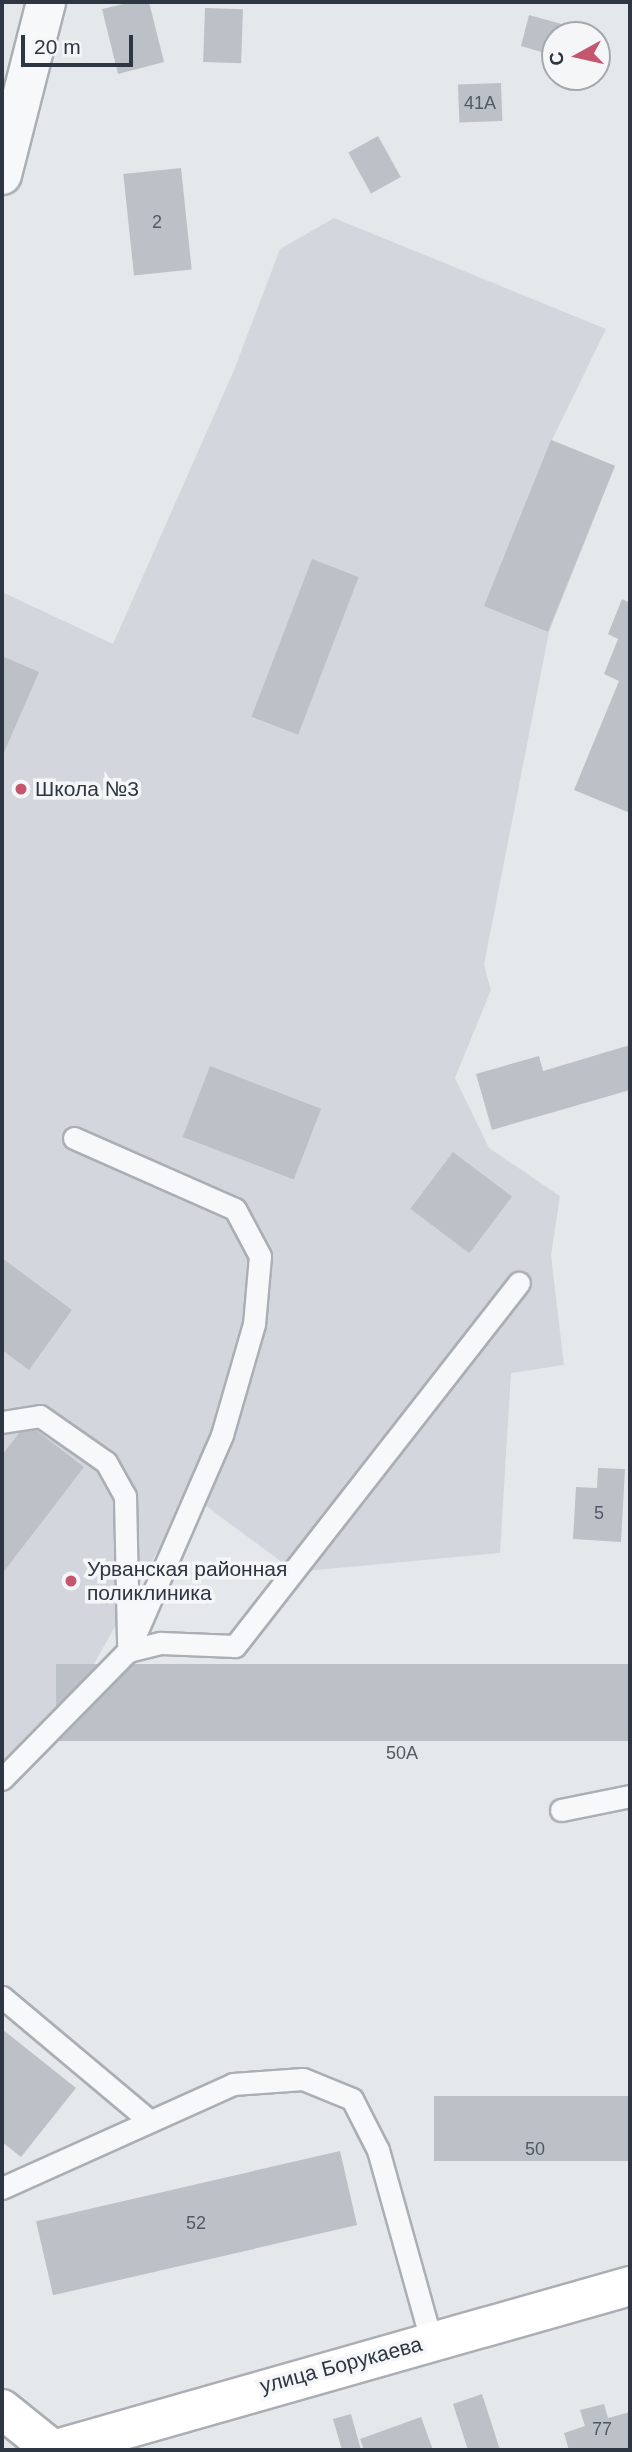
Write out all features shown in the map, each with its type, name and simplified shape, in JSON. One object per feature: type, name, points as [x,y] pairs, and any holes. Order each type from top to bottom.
[{"type":"street","points":[[2,175],[15,70],[46,2]]},
{"type":"street","name":"улица Борукаева","points":[[52,2450],[431,2340],[630,2286]]},
{"type":"street","points":[[2,2409],[52,2450]]},
{"type":"lane","points":[[2,1779],[128,1651],[222,1435],[254,1324],[260,1256],[235,1209],[74,1138]]},
{"type":"lane","points":[[128,1651],[161,1643],[236,1646],[519,1283]]},
{"type":"lane","points":[[2,1422],[40,1416],[106,1462],[125,1496],[128,1651]]},
{"type":"lane","points":[[561,1810],[630,1796]]},
{"type":"lane","points":[[2,1997],[150,2121]]},
{"type":"lane","points":[[2,2188],[233,2084],[303,2079],[352,2099],[378,2150],[431,2340]]},
{"type":"shaded area","points":[[334,218],[606,329],[552,440],[615,466],[549,632],[484,965],[491,990],[455,1078],[489,1148],[560,1196],[551,1255],[564,1365],[511,1373],[500,1553],[295,1572],[190,1494],[43,1754],[2,1789],[2,592],[113,644],[234,370],[280,249]]},
{"type":"building","points":[[132,2],[149,2],[164,62],[118,74],[102,9]]},
{"type":"building","points":[[205,8],[243,9],[241,63],[203,62]]},
{"type":"building","points":[[529,15],[551,21],[541,21],[541,52],[521,46]]},
{"type":"building","points":[[501,83],[502,121],[459,122],[458,85]]},
{"type":"building","points":[[378,136],[401,177],[371,194],[348,152]]},
{"type":"building","points":[[181,168],[192,269],[134,276],[123,174]]},
{"type":"building","points":[[551,440],[615,466],[548,632],[484,606]]},
{"type":"building","points":[[312,559],[359,577],[298,735],[251,717]]},
{"type":"building","points":[[622,599],[630,603],[630,813],[574,790],[619,681],[604,674],[618,639],[608,634]]},
{"type":"building","points":[[2,656],[39,672],[2,757]]},
{"type":"building","points":[[630,1045],[630,1090],[492,1130],[476,1074],[539,1056],[543,1071]]},
{"type":"building","points":[[210,1066],[321,1109],[294,1180],[183,1137]]},
{"type":"building","points":[[453,1152],[512,1197],[469,1253],[410,1209]]},
{"type":"building","points":[[2,1258],[72,1310],[29,1370],[2,1350]]},
{"type":"building","points":[[27,1423],[84,1467],[2,1574],[2,1455]]},
{"type":"building","points":[[598,1468],[625,1469],[621,1542],[573,1539],[576,1487],[597,1488]]},
{"type":"building","points":[[56,1664],[630,1664],[630,1741],[56,1741]]},
{"type":"building","points":[[2,2029],[76,2088],[21,2157],[2,2142]]},
{"type":"building","points":[[434,2096],[630,2096],[630,2161],[434,2161]]},
{"type":"building","points":[[340,2151],[357,2225],[53,2295],[36,2221]]},
{"type":"building","points":[[482,2394],[500,2450],[468,2450],[453,2404]]},
{"type":"building","points":[[604,2404],[608,2418],[630,2412],[630,2450],[569,2450],[564,2433],[585,2426],[580,2410]]},
{"type":"building","points":[[351,2414],[361,2450],[342,2450],[333,2419]]},
{"type":"building","points":[[421,2417],[433,2450],[364,2450],[360,2439]]},
{"type":"place","name":"Школа №3","points":[[21,789]]},
{"type":"place","name":"Урванская районная поликлиника","points":[[71,1581]]}]
